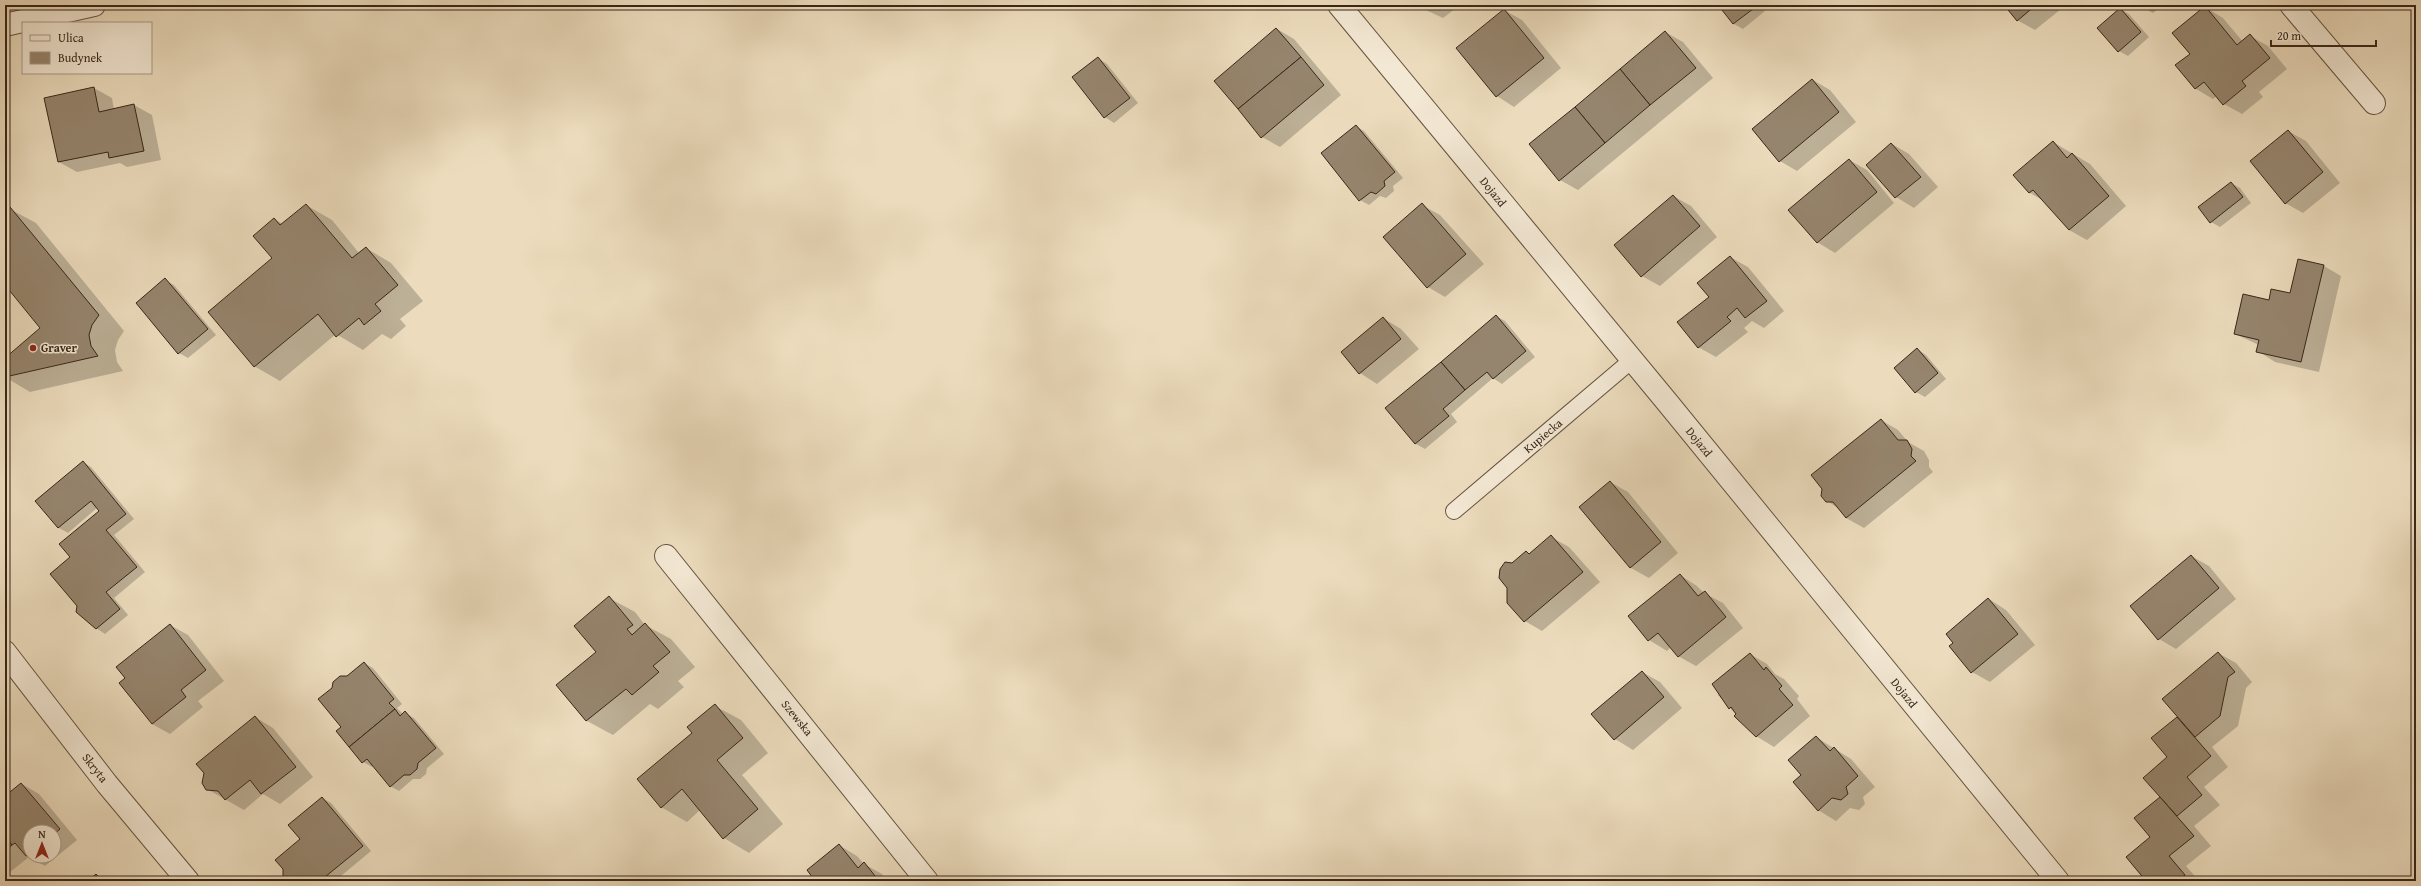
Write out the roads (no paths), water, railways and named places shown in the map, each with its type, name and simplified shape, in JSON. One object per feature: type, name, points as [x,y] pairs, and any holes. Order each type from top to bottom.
[{"type":"street","points":[[5,25],[94,5]]},
{"type":"street","name":"Dojazd","points":[[1339,5],[1632,360],[2058,881]]},
{"type":"street","points":[[2291,5],[2374,103]]},
{"type":"street","name":"Szewska","points":[[666,556],[927,881]]},
{"type":"street","name":"Skryta","points":[[5,652],[107,784],[188,881]]},
{"type":"lane","name":"Kupiecka","points":[[1454,511],[1632,360]]},
{"type":"place","name":"Graver","points":[[33,348]]}]
